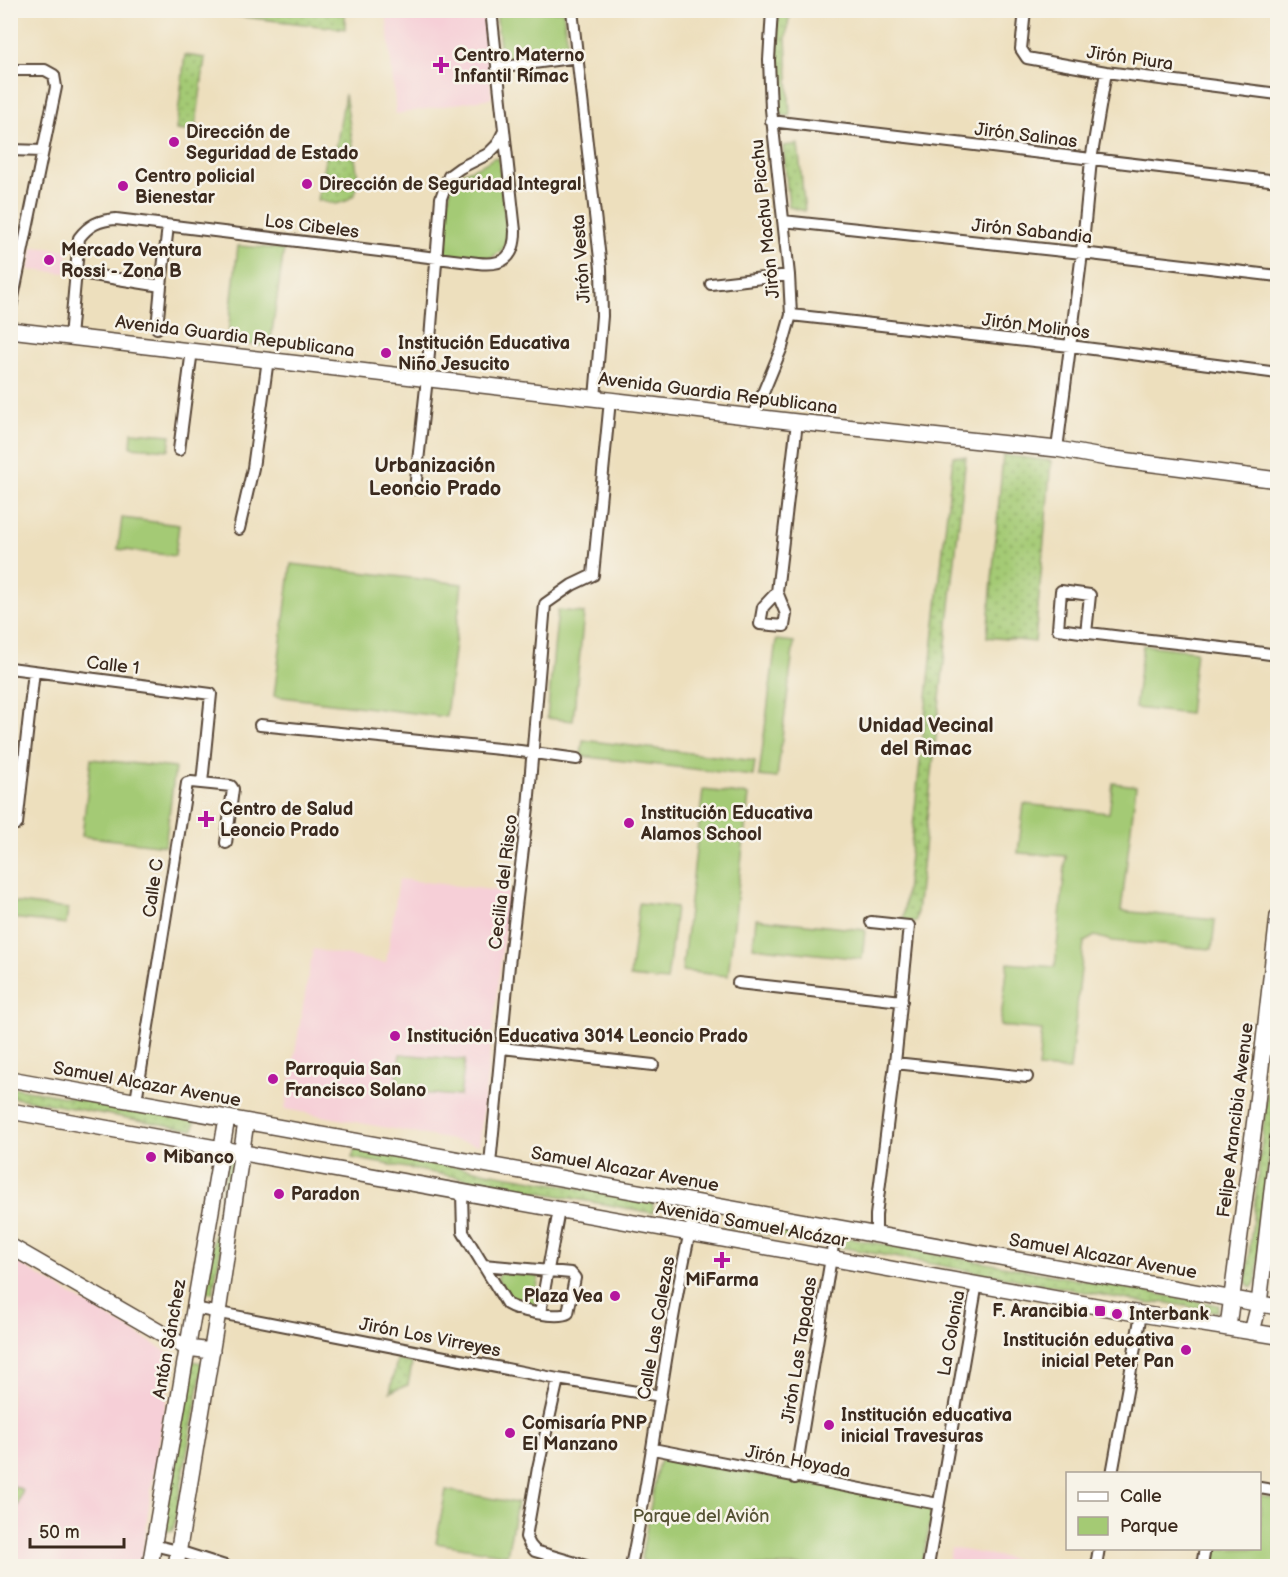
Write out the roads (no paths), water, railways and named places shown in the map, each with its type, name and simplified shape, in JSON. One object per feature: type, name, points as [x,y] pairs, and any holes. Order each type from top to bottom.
[{"type":"main road","name":"Avenida Guardia Republicana","points":[[10,330],[796,422],[1057,449],[1107,458],[1278,480]]},
{"type":"main road","name":"Felipe Arancibia Avenue","points":[[1228,1327],[1274,974],[1278,916]]},
{"type":"main road","name":"Samuel Alcazar Avenue","points":[[10,1079],[1233,1300]]},
{"type":"main road","points":[[10,1112],[220,1149]]},
{"type":"main road","name":"Antón Sánchez","points":[[150,1566],[227,1118]]},
{"type":"main road","points":[[176,1566],[212,1351],[246,1122]]},
{"type":"main road","points":[[1252,1332],[1259,1304],[1278,1138]]},
{"type":"main road","name":"Avenida Samuel Alcázar","points":[[220,1149],[1140,1314],[1278,1336]]},
{"type":"main road","points":[[10,1246],[187,1348],[212,1351]]},
{"type":"main road","points":[[1233,1300],[1278,1307]]},
{"type":"street","points":[[415,489],[427,378],[441,198],[449,176],[488,154],[503,133],[490,10]]},
{"type":"street","name":"Jirón Vesta","points":[[572,10],[601,268],[602,399]]},
{"type":"street","name":"Jirón Machu Picchu","points":[[753,417],[782,347],[791,315],[789,275],[771,122],[769,60],[772,10]]},
{"type":"street","name":"Jirón Piura","points":[[1024,10],[1021,49],[1028,58],[1106,72],[1278,94]]},
{"type":"street","points":[[497,68],[578,57]]},
{"type":"street","points":[[10,70],[45,70],[54,75],[56,87],[10,312]]},
{"type":"street","points":[[1057,449],[1082,253],[1091,160],[1106,72]]},
{"type":"street","name":"Jirón Salinas","points":[[771,122],[1278,181]]},
{"type":"street","name":"Los Cibeles","points":[[70,337],[79,238],[87,227],[103,220],[116,219],[491,265],[503,261],[512,252],[515,244],[515,231],[503,133]]},
{"type":"street","points":[[10,150],[44,151]]},
{"type":"street","name":"Jirón Sabandia","points":[[783,221],[1278,276]]},
{"type":"street","points":[[157,327],[168,226]]},
{"type":"street","points":[[75,272],[160,286]]},
{"type":"street","points":[[711,284],[789,275]]},
{"type":"street","name":"Jirón Molinos","points":[[791,315],[1070,346],[1278,373]]},
{"type":"street","points":[[179,450],[192,350]]},
{"type":"street","points":[[239,529],[253,468],[268,359]]},
{"type":"street","name":"Cecilia del Risco","points":[[490,1164],[509,964],[527,818],[545,604],[572,585],[593,575],[602,399]]},
{"type":"street","points":[[777,592],[796,422]]},
{"type":"street","points":[[1086,633],[1090,595],[1061,591],[1058,629],[1086,633],[1278,655]]},
{"type":"street","name":"Calle 1","points":[[10,668],[211,694],[202,783]]},
{"type":"street","points":[[14,823],[34,671]]},
{"type":"street","points":[[260,725],[577,759]]},
{"type":"street","name":"Calle C","points":[[136,1101],[185,787],[191,782],[202,783]]},
{"type":"street","points":[[202,783],[231,786],[233,789],[226,843]]},
{"type":"street","points":[[871,922],[909,926],[876,1215],[876,1234]]},
{"type":"street","points":[[738,983],[902,1001]]},
{"type":"street","points":[[502,1048],[653,1065]]},
{"type":"street","points":[[895,1063],[1027,1077]]},
{"type":"street","points":[[462,1193],[463,1232],[483,1265],[507,1304],[520,1310],[540,1313],[563,1316],[568,1313],[574,1274],[483,1265]]},
{"type":"street","name":"Calle Las Calezas","points":[[631,1566],[689,1233],[697,1202]]},
{"type":"street","points":[[540,1313],[559,1210]]},
{"type":"street","name":"Jirón Las Tapadas","points":[[795,1478],[836,1227]]},
{"type":"street","name":"La Colonia","points":[[928,1566],[977,1283]]},
{"type":"street","name":"Jirón Los Virreyes","points":[[194,1308],[558,1379],[661,1396]]},
{"type":"street","points":[[1112,1472],[1140,1314]]},
{"type":"street","points":[[558,1379],[526,1537],[530,1545],[542,1554],[586,1566]]},
{"type":"street","name":"Jirón Hoyada","points":[[653,1449],[938,1504]]},
{"type":"street","points":[[1261,1488],[1278,1491]]},
{"type":"street","points":[[153,1545],[225,1566]]},
{"type":"street","points":[[1096,1566],[1099,1550]]},
{"type":"street","points":[[1202,1566],[1205,1550]]},
{"type":"place","name":"Centro Materno Infantil Rímac","points":[[441,65]]},
{"type":"place","name":"Dirección de Seguridad de Estado","points":[[174,142]]},
{"type":"place","name":"Dirección de Seguridad Integral","points":[[307,184]]},
{"type":"place","name":"Centro policial Bienestar","points":[[123,186]]},
{"type":"place","name":"Mercado Ventura Rossi - Zona B","points":[[49,260]]},
{"type":"place","name":"Institución Educativa Niño Jesucito","points":[[386,353]]},
{"type":"place","name":"Centro de Salud Leoncio Prado","points":[[206,819]]},
{"type":"place","name":"Institución Educativa Alamos School","points":[[629,823]]},
{"type":"place","name":"Institución Educativa 3014 Leoncio Prado","points":[[395,1036]]},
{"type":"place","name":"Parroquia San Francisco Solano","points":[[273,1079]]},
{"type":"place","name":"Mibanco","points":[[151,1157]]},
{"type":"place","name":"Paradon","points":[[279,1194]]},
{"type":"place","name":"MiFarma","points":[[722,1260]]},
{"type":"place","name":"Plaza Vea","points":[[615,1296]]},
{"type":"place","name":"F. Arancibia","points":[[1100,1311]]},
{"type":"place","name":"Interbank","points":[[1117,1314]]},
{"type":"place","name":"Institución educativa inicial Peter Pan","points":[[1186,1350]]},
{"type":"place","name":"Institución educativa inicial Travesuras","points":[[829,1425]]},
{"type":"place","name":"Comisaría PNP El Manzano","points":[[510,1433]]},
{"type":"district","name":"Urbanización Leoncio Prado","points":[[435,476]]},
{"type":"district","name":"Unidad Vecinal del Rimac","points":[[926,736]]},
{"type":"park label","name":"Parque del Avión","points":[[701,1516]]}]
